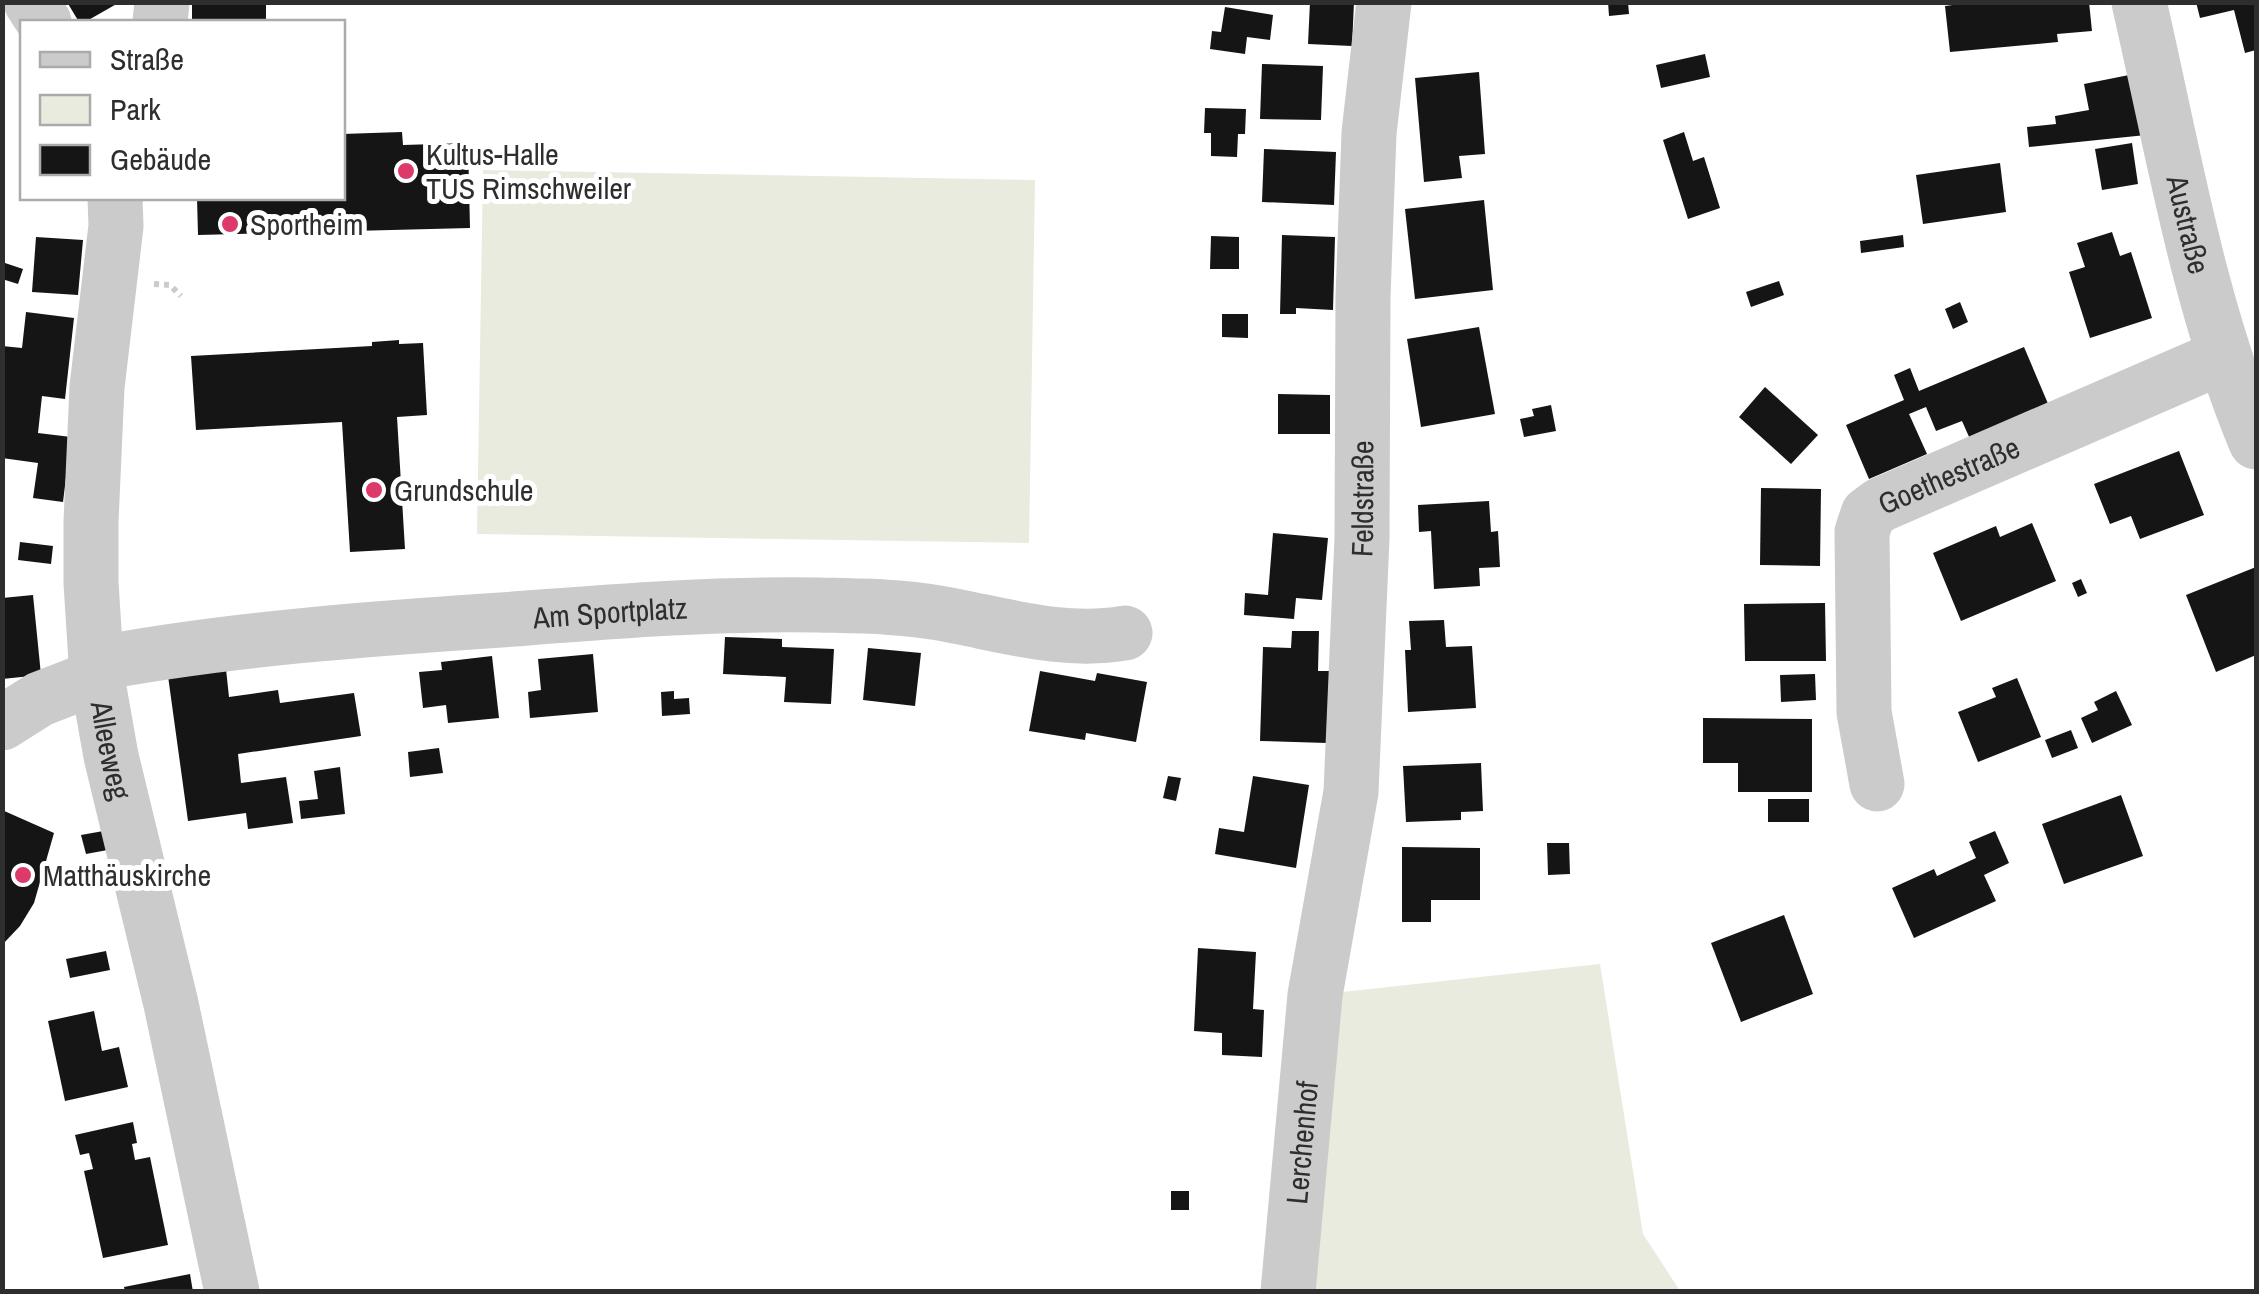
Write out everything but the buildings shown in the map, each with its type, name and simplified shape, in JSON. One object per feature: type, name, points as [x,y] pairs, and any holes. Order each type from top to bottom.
[{"type":"street","name":"Feldstraße","points":[[1315,994],[1351,792],[1357,703],[1369,133],[1384,2]]},
{"type":"street","name":"Austraße","points":[[2140,2],[2200,270],[2224,356],[2256,442]]},
{"type":"street","name":"Alleeweg","points":[[127,207],[97,387],[91,584],[96,670],[111,756],[171,1004],[232,1292]]},
{"type":"street","name":"Goethestraße","points":[[1878,784],[1864,694],[1862,532],[1868,514],[1880,505],[2224,356]]},
{"type":"street","name":"Am Sportplatz","points":[[2,723],[96,670],[213,645],[455,623],[668,609],[860,607],[935,612],[1059,637],[1097,638],[1126,633]]},
{"type":"street","name":"Lerchenhof","points":[[1288,1292],[1315,994]]},
{"type":"path","points":[[170,285],[180,296]]},
{"type":"green space","points":[[483,170],[1035,180],[1029,543],[477,534]]},
{"type":"green space","points":[[1600,964],[1643,1234],[1680,1291],[1288,1292],[1315,995]]},
{"type":"place","name":"Kultus-Halle TUS Rimschweiler","points":[[406,171]]},
{"type":"place","name":"Sportheim","points":[[230,224]]},
{"type":"place","name":"Grundschule","points":[[374,490]]},
{"type":"place","name":"Matthäuskirche","points":[[23,875]]}]
